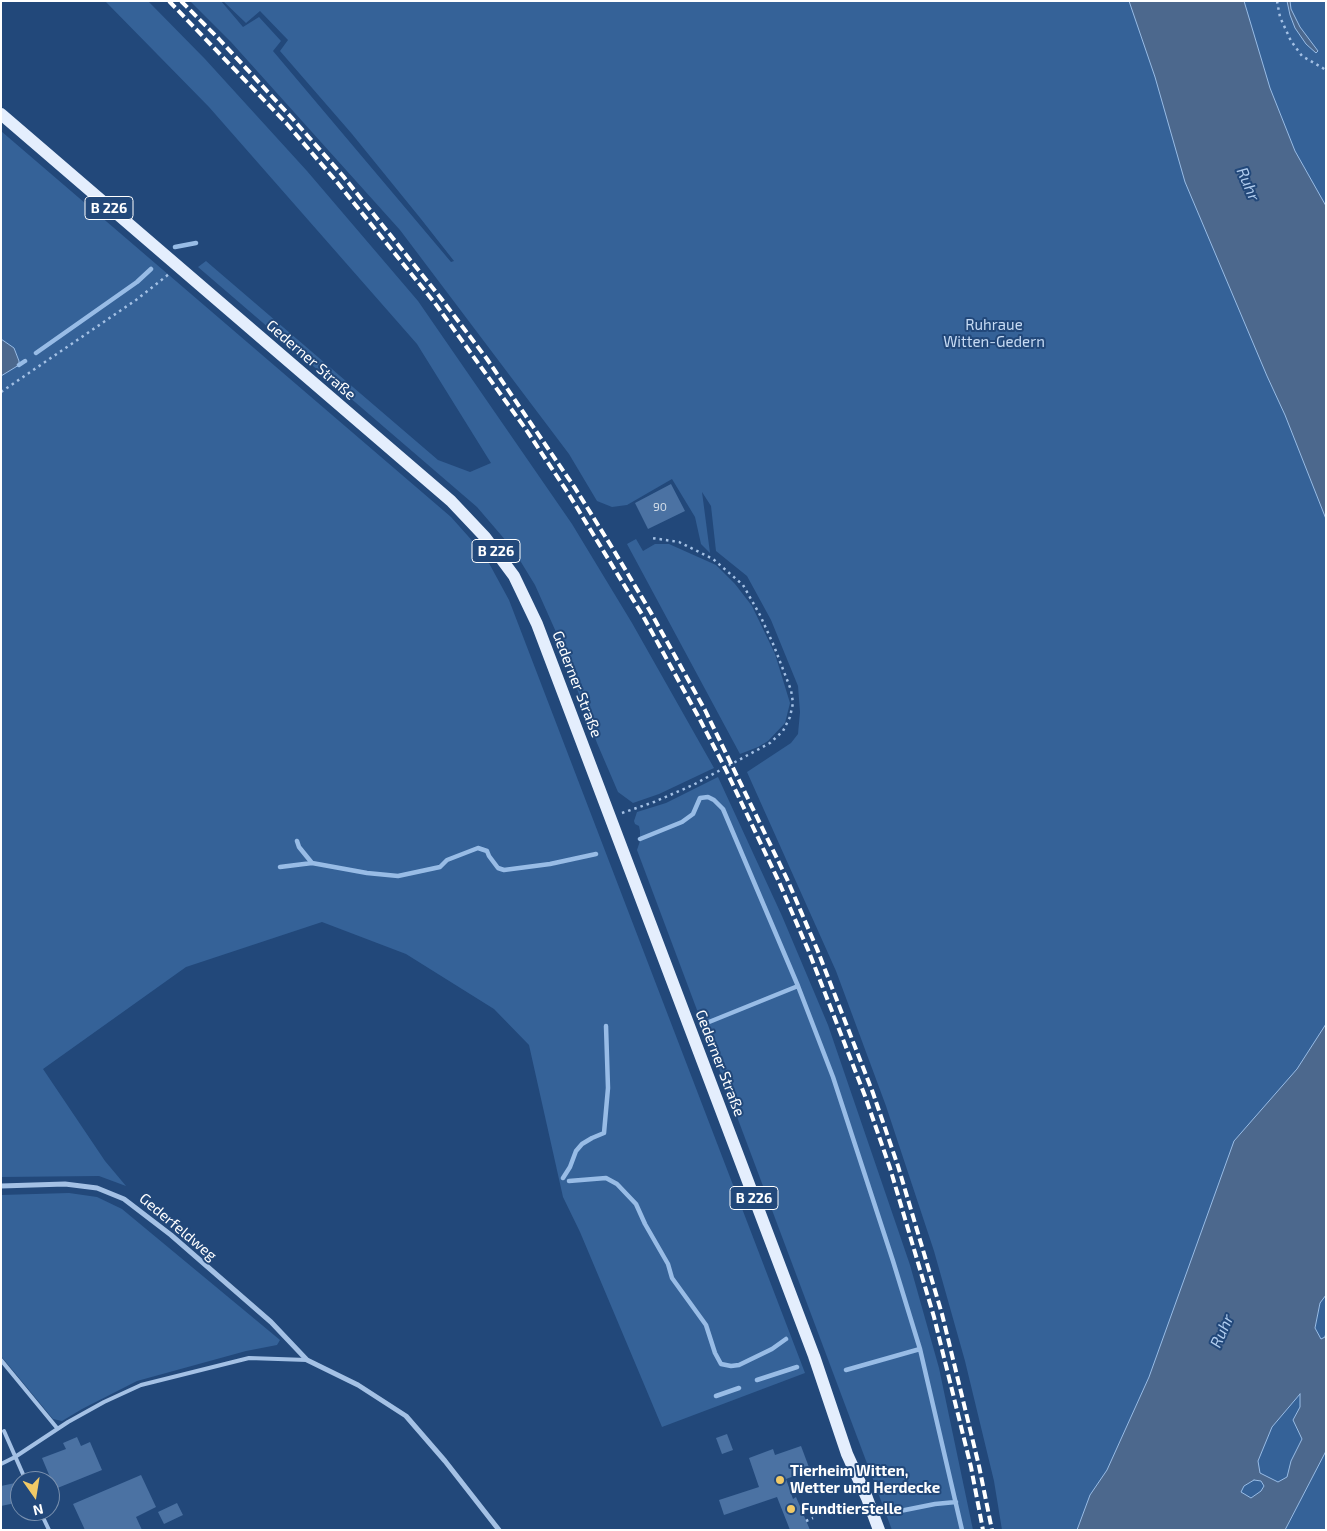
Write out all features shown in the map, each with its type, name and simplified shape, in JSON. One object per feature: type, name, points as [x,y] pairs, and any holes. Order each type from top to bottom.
[{"type":"main road","name":"Gederner Straße","points":[[1,114],[450,501],[485,537],[514,576],[537,624],[814,1356],[847,1454],[879,1530]]},
{"type":"street","name":"Gederfeldweg","points":[[1,1186],[65,1184],[97,1188],[124,1199],[171,1235],[271,1322],[308,1360],[358,1385],[406,1416],[445,1461],[499,1530]]},
{"type":"lane","name":"Gederfeldweg","points":[[1,1464],[15,1458],[58,1428],[104,1402],[141,1385],[249,1358],[308,1360]]},
{"type":"lane","points":[[1,1360],[58,1428]]},
{"type":"lane","points":[[4,1432],[21,1471]]},
{"type":"path","points":[[1277,1],[1280,17],[1292,42],[1302,56],[1326,70]]},
{"type":"path","points":[[1,392],[121,311],[169,274]]},
{"type":"path","points":[[610,817],[654,802],[693,785],[770,743],[783,731],[790,717],[793,703],[791,690],[774,646],[760,614],[743,585],[713,559],[679,542],[652,538]]},
{"type":"path","points":[[806,1521],[813,1518]]},
{"type":"green space","points":[[105,1],[148,1],[205,59],[307,171],[418,301],[572,524],[632,623],[714,768],[659,794],[633,803],[618,792],[597,743],[556,632],[535,585],[513,549],[477,507],[198,267],[206,261],[438,460],[470,472],[491,463],[417,344],[209,107]]},
{"type":"green space","name":"Ruhraue Witten-Gedern","points":[[190,1],[221,1],[243,27],[259,17],[281,41],[273,51],[451,262],[454,261],[421,219],[352,134],[280,51],[288,40],[260,11],[246,23],[223,1],[1326,1],[1326,1530],[1002,1530],[994,1481],[965,1361],[934,1251],[886,1106],[836,971],[747,772],[791,743],[798,734],[800,712],[798,686],[771,620],[747,576],[716,551],[711,506],[702,492],[710,553],[701,544],[695,517],[672,479],[627,505],[612,507],[597,501],[569,454],[400,230],[231,42]]},
{"type":"green space","points":[[1,131],[451,517],[484,554],[509,600],[805,1373],[662,1427],[580,1232],[563,1197],[529,1045],[494,1009],[406,954],[322,922],[186,967],[43,1069],[105,1161],[126,1186],[99,1176],[1,1177],[1,376],[19,365],[19,361],[14,348],[1,339]]},
{"type":"green space","points":[[636,539],[643,551],[655,544],[669,544],[716,565],[735,584],[752,606],[775,654],[790,703],[785,723],[768,741],[740,754],[627,544]]},
{"type":"green space","points":[[718,777],[782,916],[828,1025],[910,1265],[939,1368],[973,1530],[892,1530],[637,850],[640,841],[640,831],[639,826],[634,821],[637,812],[666,803]]},
{"type":"green space","points":[[69,1193],[97,1197],[122,1209],[280,1340],[277,1345],[246,1351],[137,1381],[62,1421],[53,1419],[1,1356],[1,1195]]},
{"type":"water","name":"Ruhr","points":[[1129,1],[1244,1],[1270,88],[1295,151],[1326,206],[1326,519],[1285,415],[1185,182],[1155,77]]},
{"type":"water","points":[[1287,1],[1290,1],[1291,9],[1300,27],[1318,51],[1316,53],[1306,44],[1295,28]]},
{"type":"water","points":[[1,339],[14,348],[19,365],[1,376]]},
{"type":"water","name":"Ruhr","points":[[1326,1024],[1326,1295],[1320,1303],[1315,1328],[1321,1339],[1325,1337],[1326,1332],[1326,1451],[1285,1530],[1077,1530],[1090,1495],[1107,1470],[1149,1377],[1234,1141],[1297,1069]],"holes":[[[1300,1394],[1300,1407],[1293,1420],[1302,1439],[1291,1461],[1287,1477],[1278,1482],[1260,1473],[1258,1461],[1272,1427]],[[1254,1480],[1261,1481],[1264,1486],[1261,1491],[1251,1498],[1241,1492],[1244,1486]]]},
{"type":"building","points":[[671,484],[685,511],[648,529],[635,503]]},
{"type":"building","points":[[727,1434],[733,1450],[722,1454],[716,1438]]},
{"type":"building","points":[[77,1437],[81,1446],[90,1442],[102,1470],[60,1487],[60,1471],[47,1471],[42,1458],[66,1449],[63,1443]]},
{"type":"building","points":[[801,1446],[810,1470],[786,1479],[793,1499],[796,1497],[810,1530],[790,1530],[777,1497],[724,1515],[719,1500],[759,1487],[749,1458],[773,1449],[775,1455]]},
{"type":"building","points":[[141,1475],[156,1507],[136,1517],[142,1530],[85,1530],[73,1504]]},
{"type":"building","points":[[10,1484],[10,1504],[1,1506],[1,1486]]},
{"type":"building","points":[[177,1503],[183,1515],[164,1524],[158,1512]]},
{"type":"waterway","points":[[175,247],[196,243]]},
{"type":"waterway","points":[[36,353],[137,282],[151,269]]},
{"type":"waterway","points":[[19,365],[25,361]]},
{"type":"waterway","points":[[640,839],[682,822],[693,814],[700,798],[708,797],[723,809],[798,986],[833,1077],[920,1349],[962,1530]]},
{"type":"waterway","points":[[297,841],[299,847],[312,863]]},
{"type":"waterway","points":[[280,867],[312,863],[367,873],[398,876],[440,867],[447,860],[478,848],[487,851],[498,868],[504,870],[550,864],[596,854]]},
{"type":"waterway","points":[[709,1022],[798,986]]},
{"type":"waterway","points":[[563,1178],[570,1167],[576,1151],[582,1144],[604,1133],[608,1088],[606,1026]]},
{"type":"waterway","points":[[569,1181],[606,1178],[617,1184],[636,1204],[668,1264],[672,1278],[706,1325],[715,1353],[721,1364],[739,1365],[772,1349],[786,1339]]},
{"type":"waterway","points":[[846,1370],[920,1349]]},
{"type":"waterway","points":[[757,1380],[797,1367]]},
{"type":"waterway","points":[[716,1396],[739,1388]]},
{"type":"waterway","points":[[895,1512],[956,1502]]},
{"type":"railway","points":[[169,1],[286,123],[336,181],[434,302],[525,428],[568,493],[643,616],[698,716],[779,882],[809,952],[865,1096],[890,1168],[934,1317],[971,1467],[983,1530]]},
{"type":"railway","points":[[181,1],[219,39],[343,176],[487,359],[575,488],[613,549],[705,710],[787,879],[817,949],[873,1093],[898,1166],[942,1314],[979,1466],[992,1530]]},
{"type":"place","name":"Tierheim Witten, Wetter und Herdecke","points":[[780,1480]]},
{"type":"place","name":"Fundtierstelle","points":[[791,1509]]}]
